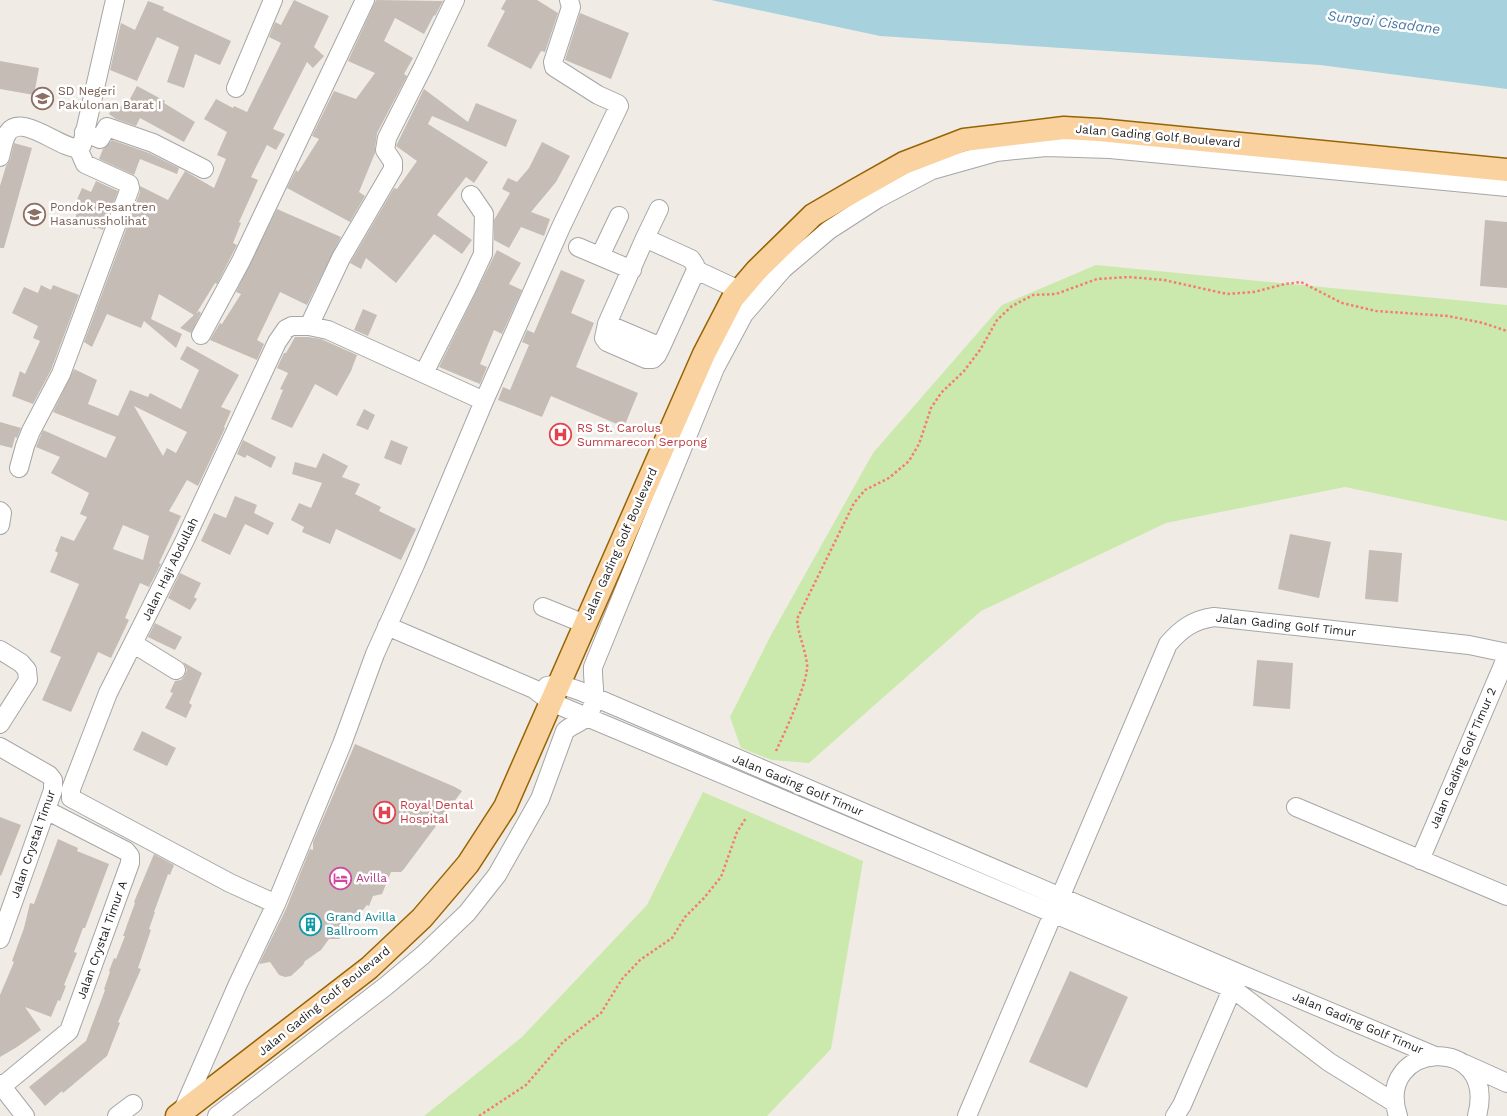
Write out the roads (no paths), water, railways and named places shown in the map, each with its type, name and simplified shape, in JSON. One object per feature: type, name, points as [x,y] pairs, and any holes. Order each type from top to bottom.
[{"type":"main road","name":"Jalan Gading Golf Boulevard","points":[[179,1114],[369,968],[422,918],[468,864],[505,808],[548,691],[583,629],[704,354],[739,290],[772,254],[813,216],[904,163],[964,140],[1064,128],[1507,170]]},
{"type":"street","points":[[19,468],[24,446],[62,374],[130,188],[129,184],[85,164],[81,140],[115,0]]},
{"type":"street","points":[[236,88],[274,0]]},
{"type":"street","points":[[201,335],[240,261],[365,0]]},
{"type":"street","points":[[309,326],[341,258],[393,169],[393,162],[385,150],[387,138],[455,0]]},
{"type":"street","points":[[179,1114],[276,904],[338,753],[375,654],[415,565],[484,401],[619,106],[554,67],[552,62],[571,7],[570,0]]},
{"type":"street","points":[[0,157],[6,135],[12,128],[18,126],[45,134],[71,147],[81,140],[100,139],[107,127],[153,143],[204,169]]},
{"type":"street","name":"Jalan Gading Golf Boulevard","points":[[217,1116],[386,986],[423,955],[467,913],[497,875],[540,799],[565,731],[587,716],[595,698],[593,667],[715,368],[744,314],[783,269],[829,230],[877,198],[932,170],[996,152],[1046,147],[1110,149],[1507,187]]},
{"type":"street","points":[[424,373],[483,254],[484,214],[471,195]]},
{"type":"street","points":[[645,238],[691,259],[696,270],[662,347],[653,360],[646,359],[607,342],[604,338],[607,324],[645,238],[659,209]]},
{"type":"street","points":[[600,256],[618,216]]},
{"type":"street","points":[[578,247],[632,270]]},
{"type":"street","points":[[696,270],[739,290]]},
{"type":"street","name":"Jalan Haji Abdullah","points":[[276,904],[230,883],[71,798],[71,789],[108,693],[134,644],[242,420],[280,335],[286,329],[292,326],[309,326],[328,330],[484,401]]},
{"type":"street","points":[[0,511],[2,513],[0,525]]},
{"type":"street","points":[[541,611],[583,629]]},
{"type":"street","name":"Jalan Gading Golf Timur","points":[[1060,897],[1168,644],[1178,632],[1201,619],[1214,617],[1468,645],[1507,655]]},
{"type":"street","name":"Jalan Gading Golf Timur","points":[[387,626],[548,691],[587,716],[1052,913],[1435,1056]]},
{"type":"street","points":[[134,644],[176,670]]},
{"type":"street","points":[[0,650],[21,663],[27,670],[28,680],[0,724]]},
{"type":"street","name":"Jalan Gading Golf Timur 2","points":[[1420,860],[1507,655]]},
{"type":"street","name":"Jalan Gading Golf Timur","points":[[548,691],[595,698],[1060,897],[1235,981],[1329,1062],[1396,1110]]},
{"type":"street","name":"Jalan Crystal Timur","points":[[0,747],[49,775],[53,780],[53,790],[0,939]]},
{"type":"street","points":[[1296,806],[1507,896]]},
{"type":"street","name":"Jalan Crystal Timur A","points":[[1,1086],[70,1031],[130,863],[130,856],[126,851],[46,810]]},
{"type":"street","points":[[967,1116],[1060,897]]},
{"type":"street","points":[[1175,1116],[1182,1105],[1235,981]]},
{"type":"street","name":"Jalan Gading Golf Timur","points":[[1396,1110],[1396,1090],[1400,1076],[1422,1058],[1435,1056],[1450,1057],[1507,1083]]},
{"type":"street","points":[[1462,1063],[1473,1074],[1479,1087],[1480,1102],[1477,1116]]},
{"type":"street","points":[[1,1086],[25,1116]]},
{"type":"street","points":[[117,1116],[133,1104]]},
{"type":"water","name":"Sungai Cisadane","points":[[711,0],[1507,0],[1507,89],[1320,65],[880,36]]},
{"type":"place","name":"SD Negeri Pakulonan Barat I","points":[[42,98]]},
{"type":"place","name":"Pondok Pesantren Hasanussholihat","points":[[34,214]]},
{"type":"place","name":"RS St. Carolus Summarecon Serpong","points":[[561,435]]},
{"type":"place","name":"Royal Dental Hospital","points":[[384,812]]},
{"type":"place","name":"Avilla","points":[[340,878]]},
{"type":"place","name":"Grand Avilla Ballroom","points":[[310,924]]}]
